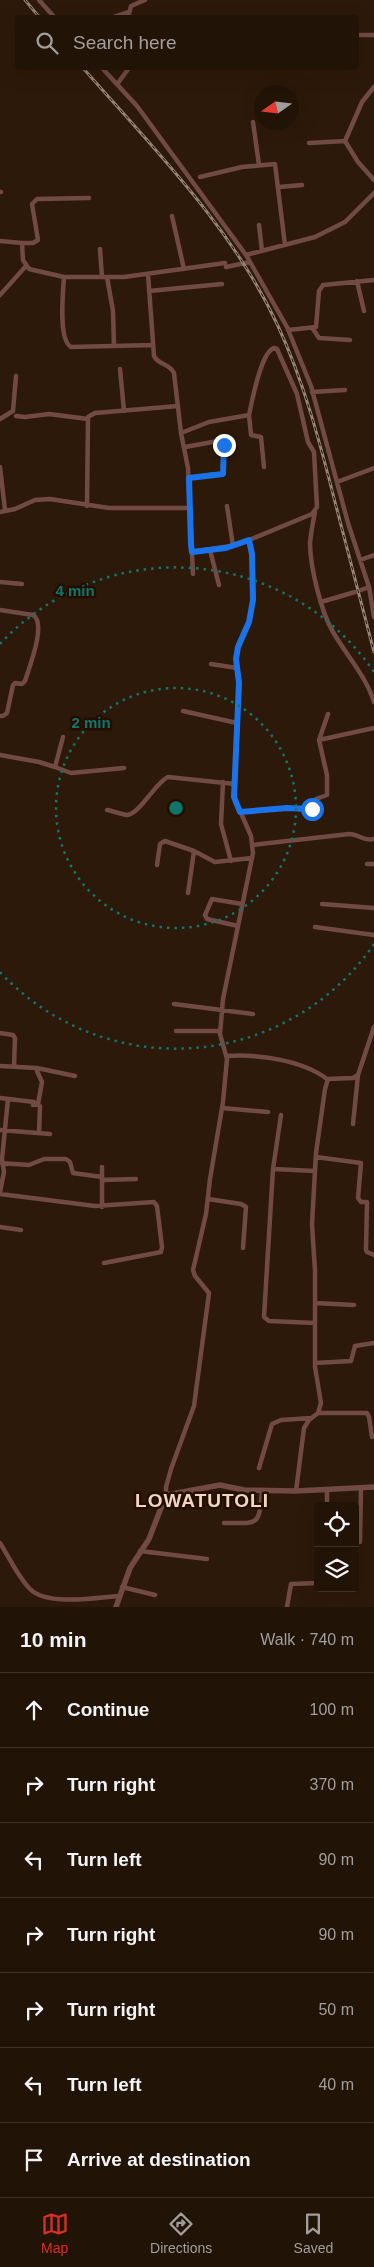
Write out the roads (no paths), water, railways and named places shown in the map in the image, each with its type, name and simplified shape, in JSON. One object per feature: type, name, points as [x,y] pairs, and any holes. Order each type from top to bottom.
[{"type":"street","points":[[39,0],[52,15]]},
{"type":"street","points":[[128,15],[131,6],[145,0]]},
{"type":"street","points":[[120,15],[129,12]]},
{"type":"street","points":[[359,35],[374,35]]},
{"type":"street","points":[[104,70],[137,106],[246,255],[288,330],[312,392],[360,560],[372,593],[374,617]]},
{"type":"street","points":[[118,84],[128,70]]},
{"type":"street","points":[[345,141],[362,102],[374,87]]},
{"type":"street","points":[[252,122],[260,165]]},
{"type":"street","points":[[308,143],[345,141]]},
{"type":"street","points":[[345,141],[358,162],[374,180]]},
{"type":"street","points":[[200,177],[260,165],[275,164],[285,245]]},
{"type":"street","points":[[278,187],[302,185]]},
{"type":"street","points":[[246,255],[307,241],[350,218],[374,193]]},
{"type":"street","points":[[0,241],[33,243],[38,240],[32,204],[37,198],[89,198]]},
{"type":"street","points":[[172,216],[184,269]]},
{"type":"street","points":[[259,225],[262,251]]},
{"type":"street","points":[[22,243],[26,266],[33,271],[64,277],[148,274],[250,262]]},
{"type":"street","points":[[100,249],[104,277],[113,311],[114,346]]},
{"type":"street","points":[[0,295],[26,266]]},
{"type":"street","points":[[148,274],[154,358],[169,366],[174,373],[181,433],[189,478],[193,574]]},
{"type":"street","points":[[64,277],[63,334],[67,345],[71,347],[153,345]]},
{"type":"street","points":[[288,330],[317,326],[320,288],[327,284],[374,280]]},
{"type":"street","points":[[357,281],[364,310]]},
{"type":"street","points":[[149,291],[222,284]]},
{"type":"street","points":[[313,328],[320,338],[350,340]]},
{"type":"street","points":[[264,467],[261,437],[251,434],[248,415],[257,379],[269,350],[274,348],[277,350],[297,394],[308,442],[314,452],[317,504],[310,542],[310,554],[321,602],[333,632],[368,684],[374,702]]},
{"type":"street","points":[[120,370],[124,411]]},
{"type":"street","points":[[0,419],[13,411],[16,376]]},
{"type":"street","points":[[312,392],[346,390]]},
{"type":"street","points":[[16,416],[25,417],[49,414],[88,419],[95,414],[178,406]]},
{"type":"street","points":[[181,433],[209,422],[248,415]]},
{"type":"street","points":[[87,506],[88,419]]},
{"type":"street","points":[[185,447],[218,441],[224,445],[223,474],[189,478]]},
{"type":"street","points":[[0,468],[2,511],[15,509],[36,500],[50,499],[87,506],[124,509],[190,508]]},
{"type":"street","points":[[337,482],[372,469],[374,475]]},
{"type":"street","points":[[227,506],[233,546]]},
{"type":"street","points":[[192,552],[233,546],[316,511]]},
{"type":"street","points":[[116,1607],[118,1596],[134,1560],[149,1539],[166,1495],[166,1487],[171,1469],[194,1406],[200,1370],[209,1293],[208,1288],[195,1276],[194,1270],[205,1224],[222,1108],[227,1056],[220,1039],[222,1010],[252,858],[251,836],[234,797],[239,683],[237,652],[247,629],[253,600],[252,554],[249,540]]},
{"type":"street","points":[[210,550],[219,585]]},
{"type":"street","points":[[360,560],[374,555]]},
{"type":"street","points":[[0,582],[22,584]]},
{"type":"street","points":[[361,590],[369,588]]},
{"type":"street","points":[[321,602],[355,592]]},
{"type":"street","points":[[0,610],[33,615],[39,622],[34,651],[25,681],[22,684],[15,683],[13,685],[6,713],[0,716]]},
{"type":"street","points":[[211,664],[237,668]]},
{"type":"street","points":[[184,711],[237,723]]},
{"type":"street","points":[[240,812],[287,808],[310,810],[316,799],[327,795],[327,774],[319,740],[328,714]]},
{"type":"street","points":[[319,740],[374,728]]},
{"type":"street","points":[[55,767],[63,737]]},
{"type":"street","points":[[0,762],[0,755],[39,762],[72,773],[124,768]]},
{"type":"street","points":[[107,810],[127,815],[134,812],[159,783],[168,777],[235,784]]},
{"type":"street","points":[[222,782],[221,824],[231,861]]},
{"type":"street","points":[[252,845],[350,834],[365,840],[374,839]]},
{"type":"street","points":[[157,864],[159,846],[162,842],[168,841],[215,862],[252,858]]},
{"type":"street","points":[[188,893],[194,851]]},
{"type":"street","points":[[367,864],[374,864]]},
{"type":"street","points":[[238,926],[207,919],[205,915],[212,899],[242,904]]},
{"type":"street","points":[[322,904],[374,908]]},
{"type":"street","points":[[315,927],[374,935]]},
{"type":"street","points":[[174,1004],[253,1014]]},
{"type":"street","points":[[353,1124],[358,1075],[374,1027]]},
{"type":"street","points":[[176,1031],[220,1031]]},
{"type":"street","points":[[0,1033],[13,1035],[15,1038],[14,1066]]},
{"type":"street","points":[[227,1056],[250,1055],[266,1057],[312,1070],[327,1079],[353,1078],[358,1075]]},
{"type":"street","points":[[0,1066],[38,1068],[75,1076]]},
{"type":"street","points":[[36,1105],[42,1082],[37,1071]]},
{"type":"street","points":[[296,1491],[304,1428],[311,1418],[318,1413],[322,1403],[315,1363],[312,1224],[316,1157],[327,1079]]},
{"type":"street","points":[[0,1098],[36,1105],[42,1110],[40,1134]]},
{"type":"street","points":[[8,1099],[2,1130],[2,1164],[4,1172],[0,1193],[74,1205],[102,1207],[154,1202],[157,1206],[162,1250],[157,1254],[104,1263]]},
{"type":"street","points":[[222,1108],[268,1112]]},
{"type":"street","points":[[282,1115],[273,1169],[264,1317],[269,1321],[315,1323]]},
{"type":"street","points":[[2,1130],[50,1134]]},
{"type":"street","points":[[316,1157],[359,1162],[362,1167],[358,1198],[361,1202],[374,1202]]},
{"type":"street","points":[[2,1164],[29,1165],[41,1159],[66,1159],[70,1162],[73,1173],[102,1179],[136,1179]]},
{"type":"street","points":[[102,1167],[102,1207]]},
{"type":"street","points":[[273,1169],[315,1172]]},
{"type":"street","points":[[208,1199],[241,1204],[246,1207],[243,1248]]},
{"type":"street","points":[[367,1202],[366,1250],[374,1255]]},
{"type":"street","points":[[0,1227],[21,1230]]},
{"type":"street","points":[[315,1303],[354,1305]]},
{"type":"street","points":[[315,1363],[351,1361],[355,1346],[374,1343]]},
{"type":"street","points":[[318,1413],[367,1413],[372,1437]]},
{"type":"street","points":[[259,1468],[272,1424],[281,1420],[311,1418]]},
{"type":"street","points":[[166,1495],[220,1485],[244,1490],[296,1491],[374,1487]]},
{"type":"street","points":[[360,1542],[361,1488]]},
{"type":"street","points":[[327,1489],[327,1502]]},
{"type":"street","points":[[224,1523],[252,1523],[257,1520],[260,1516],[262,1490]]},
{"type":"street","points":[[0,1543],[31,1590],[53,1598],[118,1596]]},
{"type":"street","points":[[140,1551],[207,1559]]},
{"type":"street","points":[[287,1607],[291,1584],[314,1583]]},
{"type":"street","points":[[122,1587],[155,1595]]},
{"type":"street","points":[[68,1599],[68,1607]]},
{"type":"railway","points":[[25,0],[38,15]]},
{"type":"railway","points":[[85,70],[164,159],[215,222],[238,255],[278,326],[304,391],[317,435],[374,652]]},
{"type":"district","name":"LOWATUTOLI","points":[[202,1500]]}]
